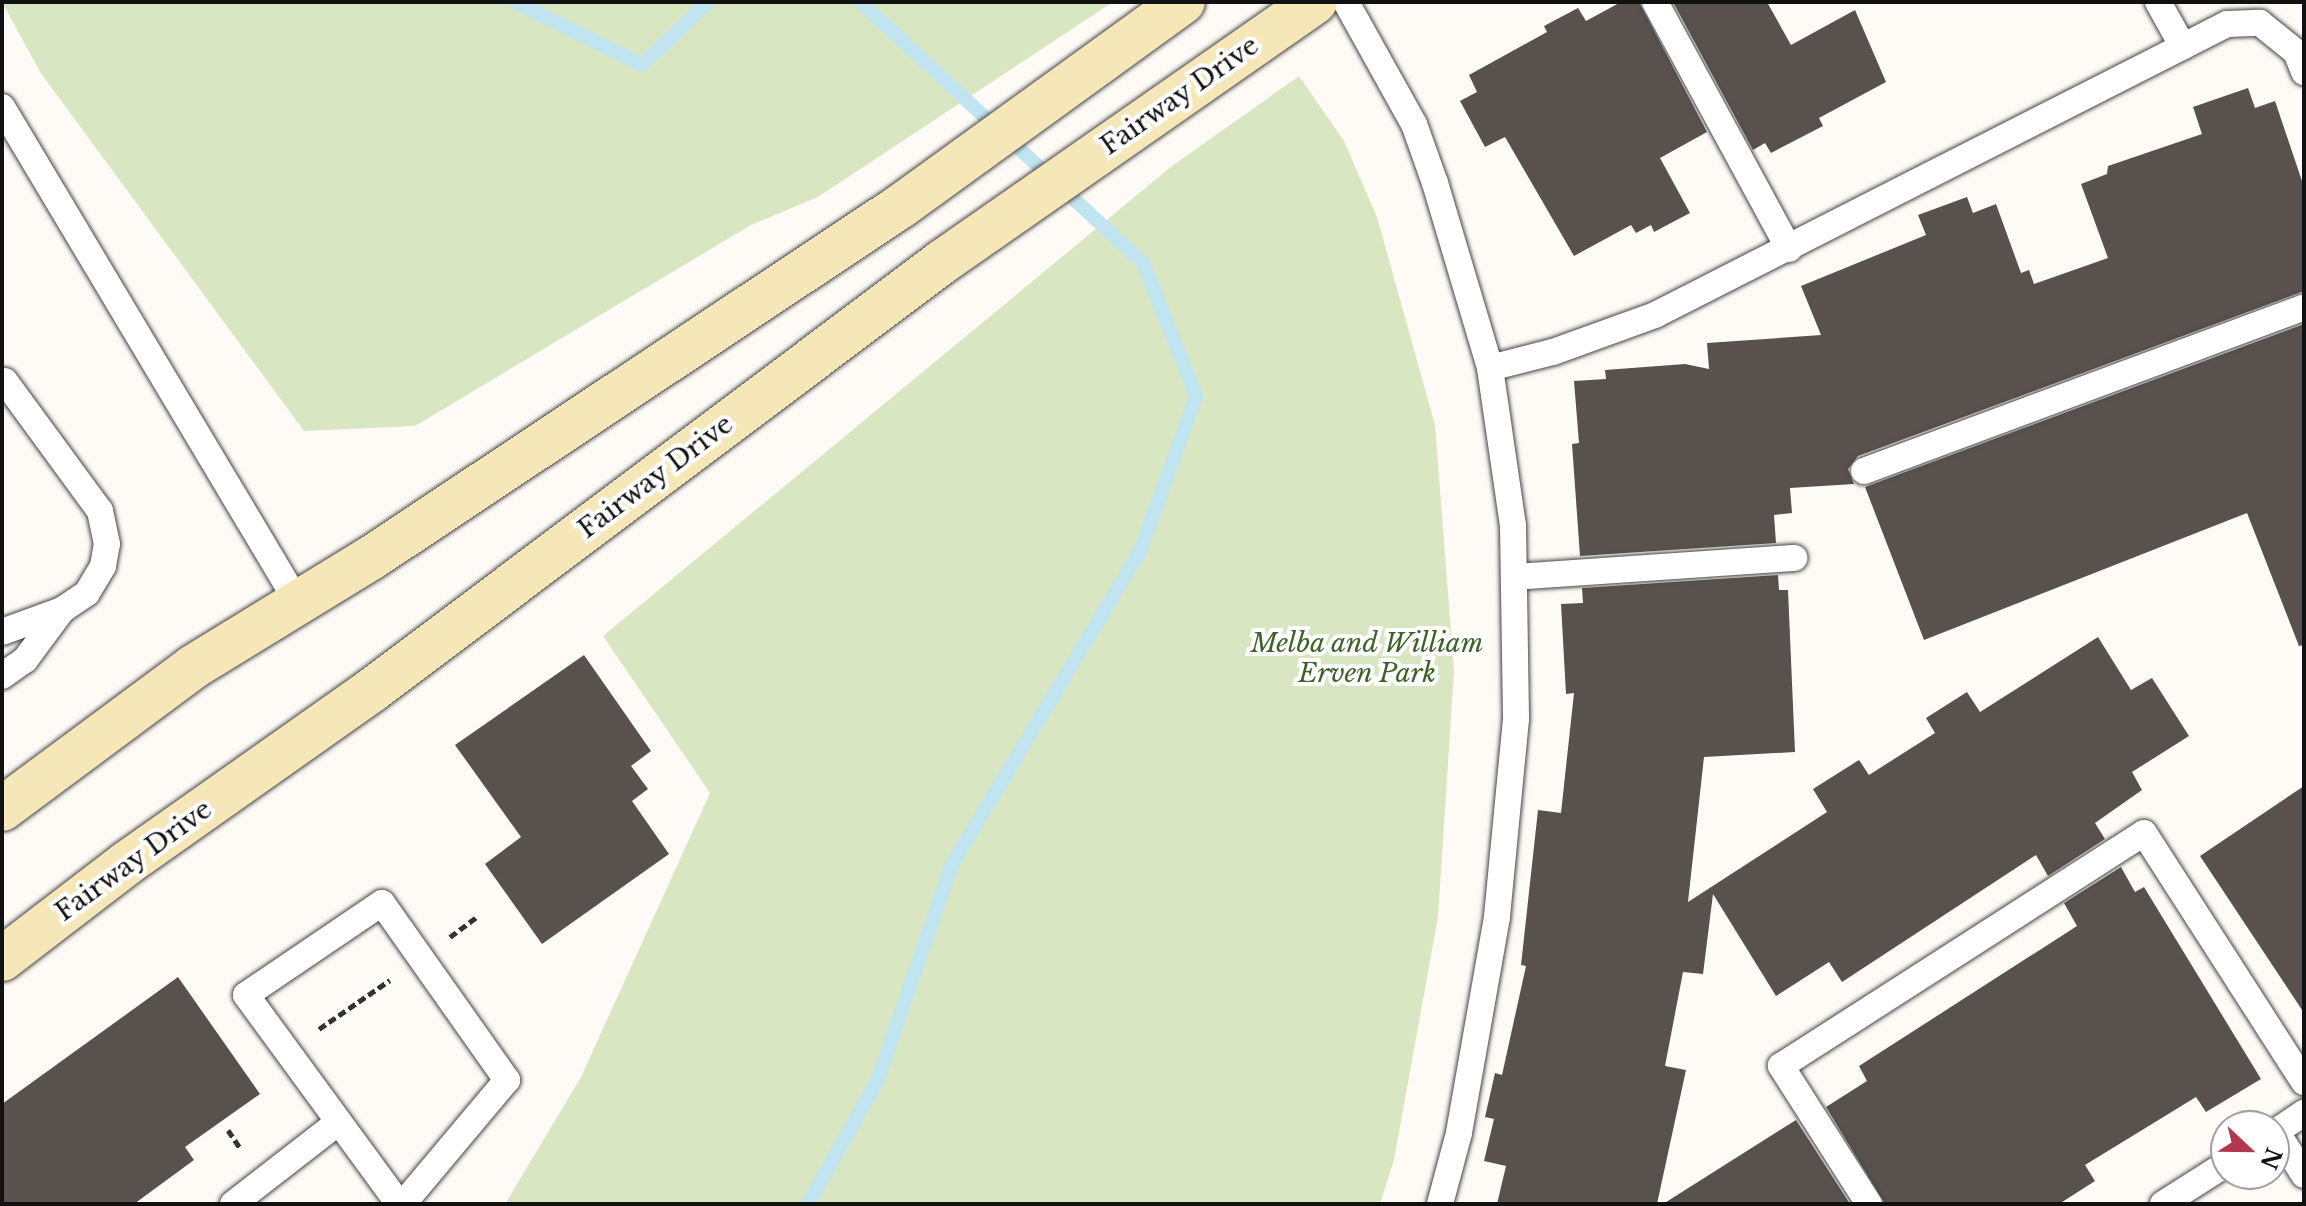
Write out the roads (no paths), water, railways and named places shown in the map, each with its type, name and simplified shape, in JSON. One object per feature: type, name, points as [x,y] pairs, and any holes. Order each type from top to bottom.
[{"type":"main road","points":[[2,809],[193,667],[298,603],[901,206],[1183,2]]},
{"type":"main road","name":"Fairway Drive","points":[[2,959],[127,863],[372,690],[942,262],[1315,2]]},
{"type":"lane","points":[[1346,2],[1414,124],[1490,368],[1513,526],[1516,719],[1497,917],[1459,1133],[1440,1204]]},
{"type":"lane","points":[[1655,2],[1789,249]]},
{"type":"lane","points":[[2158,2],[2183,47]]},
{"type":"lane","points":[[1490,368],[1553,352],[1655,315],[2227,24],[2265,12],[2296,52],[2304,72]]},
{"type":"lane","points":[[2,107],[298,603]]},
{"type":"lane","points":[[1864,471],[2304,307]]},
{"type":"lane","points":[[2,676],[25,660],[62,610],[96,581],[103,566],[106,526],[5,381]]},
{"type":"lane","points":[[1514,577],[1794,558]]},
{"type":"lane","points":[[2,632],[62,610]]},
{"type":"lane","points":[[1869,1204],[1781,1066],[2144,833],[2304,1082]]},
{"type":"lane","points":[[382,903],[507,1080],[401,1204],[336,1124],[246,995],[382,903]]},
{"type":"lane","points":[[233,1204],[336,1124]]},
{"type":"lane","points":[[2290,1154],[2304,1175]]},
{"type":"lane","points":[[2163,1204],[2210,1174]]},
{"type":"waterway","points":[[515,2],[642,65],[708,2]]},
{"type":"waterway","points":[[808,1204],[877,1081],[952,864],[1141,549],[1196,396],[1143,263],[860,2]]},
{"type":"park label","name":"Melba and William Erven Park","points":[[1367,659]]}]
